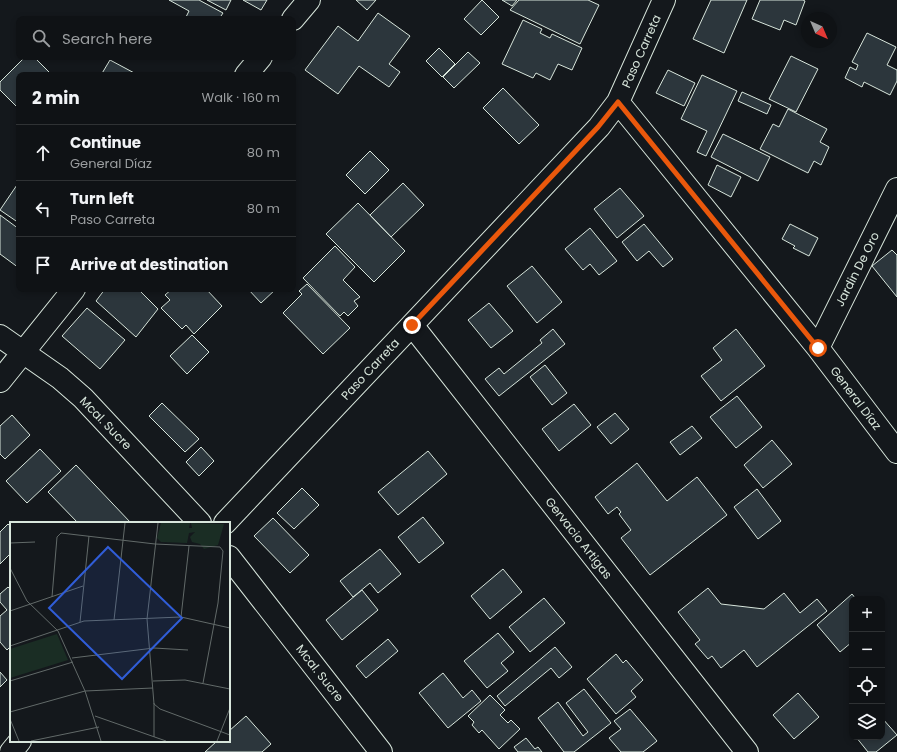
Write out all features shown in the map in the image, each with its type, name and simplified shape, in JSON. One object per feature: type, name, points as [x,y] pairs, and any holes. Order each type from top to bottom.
[{"type":"street","points":[[295,16],[308,0]]},
{"type":"street","name":"Paso Carreta","points":[[226,522],[598,127],[618,102],[664,0]]},
{"type":"street","points":[[248,72],[258,60]]},
{"type":"street","name":"General Díaz","points":[[618,102],[818,348],[897,452]]},
{"type":"street","name":"Jardin De Oro","points":[[818,348],[897,189]]},
{"type":"street","points":[[0,382],[72,292]]},
{"type":"street","name":"Gervacio Artigas","points":[[412,325],[747,752]]},
{"type":"street","name":"Mcal. Sucre","points":[[0,336],[60,378],[83,398],[199,522]]},
{"type":"street","name":"Mcal. Sucre","points":[[230,558],[381,752]]},
{"type":"street","points":[[10,752],[19,742]]},
{"type":"building","points":[[169,0],[199,0],[223,13],[221,16],[186,16],[189,11]]},
{"type":"building","points":[[207,0],[231,0],[226,10]]},
{"type":"building","points":[[243,0],[267,0],[261,10]]},
{"type":"building","points":[[356,0],[376,0],[367,10]]},
{"type":"building","points":[[482,0],[499,17],[481,35],[464,19]]},
{"type":"building","points":[[502,0],[517,0],[512,6]]},
{"type":"building","points":[[519,0],[588,0],[599,5],[580,44],[510,10]]},
{"type":"building","points":[[711,0],[747,0],[724,53],[693,39]]},
{"type":"building","points":[[760,0],[805,1],[796,25],[784,20],[780,30],[752,19]]},
{"type":"building","points":[[378,13],[410,36],[389,64],[400,72],[389,87],[359,66],[338,94],[305,70],[338,26],[358,41]]},
{"type":"building","points":[[523,20],[542,29],[540,33],[550,38],[552,34],[582,48],[572,70],[558,64],[550,80],[536,73],[533,78],[502,64]]},
{"type":"building","points":[[867,33],[896,47],[887,65],[897,70],[897,81],[890,95],[864,82],[862,87],[845,78],[850,67],[856,70],[858,65],[852,62]]},
{"type":"building","points":[[439,48],[455,64],[442,77],[426,61]]},
{"type":"building","points":[[468,52],[480,63],[454,88],[443,77]]},
{"type":"building","points":[[791,56],[818,69],[796,112],[769,99]]},
{"type":"building","points":[[22,60],[37,60],[49,72],[16,72],[16,106],[0,90],[0,82]]},
{"type":"building","points":[[110,60],[132,72],[103,72]]},
{"type":"building","points":[[668,70],[695,83],[684,106],[656,93]]},
{"type":"building","points":[[702,75],[737,91],[706,156],[697,152],[707,131],[681,119]]},
{"type":"building","points":[[503,88],[539,125],[519,144],[483,108]]},
{"type":"building","points":[[742,92],[771,105],[767,114],[738,101]]},
{"type":"building","points":[[788,109],[827,129],[820,142],[829,147],[821,165],[814,161],[808,173],[760,149],[773,124],[779,127]]},
{"type":"building","points":[[723,134],[770,157],[758,181],[711,157]]},
{"type":"building","points":[[370,151],[389,170],[365,194],[346,175]]},
{"type":"building","points":[[717,165],[741,177],[731,197],[708,185]]},
{"type":"building","points":[[403,183],[424,205],[391,237],[370,215]]},
{"type":"building","points":[[16,186],[16,221],[0,210]]},
{"type":"building","points":[[620,188],[644,216],[617,238],[594,209]]},
{"type":"building","points":[[358,203],[405,251],[374,282],[326,234]]},
{"type":"building","points":[[0,215],[16,227],[16,266],[0,254]]},
{"type":"building","points":[[644,224],[673,259],[663,267],[649,251],[637,261],[622,242]]},
{"type":"building","points":[[790,224],[818,238],[809,256],[793,248],[795,246],[782,239]]},
{"type":"building","points":[[590,228],[617,261],[599,275],[590,264],[583,270],[565,249]]},
{"type":"building","points":[[335,246],[355,267],[343,280],[360,297],[354,301],[358,306],[348,316],[344,312],[340,316],[303,278]]},
{"type":"building","points":[[892,250],[897,255],[897,297],[872,266]]},
{"type":"building","points":[[532,266],[562,302],[537,323],[507,286]]},
{"type":"building","points":[[307,284],[350,328],[323,354],[283,313],[302,294],[299,291]]},
{"type":"building","points":[[103,292],[141,292],[158,309],[136,337],[96,301]]},
{"type":"building","points":[[168,292],[209,292],[222,306],[194,334],[186,325],[182,329],[161,308],[170,300],[165,295]]},
{"type":"building","points":[[251,292],[273,292],[261,303]]},
{"type":"building","points":[[489,303],[513,331],[491,348],[468,320]]},
{"type":"building","points":[[87,308],[125,340],[100,369],[62,336]]},
{"type":"building","points":[[553,329],[565,344],[499,396],[485,379],[499,368],[504,374],[542,343],[540,340]]},
{"type":"building","points":[[736,329],[765,366],[721,401],[701,376],[722,360],[713,348]]},
{"type":"building","points":[[192,335],[209,352],[187,374],[170,356]]},
{"type":"building","points":[[545,365],[567,393],[552,405],[530,377]]},
{"type":"building","points":[[737,396],[762,427],[736,448],[710,417]]},
{"type":"building","points":[[162,403],[199,439],[185,452],[149,416]]},
{"type":"building","points":[[574,404],[591,425],[559,451],[542,429]]},
{"type":"building","points":[[615,413],[629,429],[611,444],[597,427]]},
{"type":"building","points":[[12,415],[30,435],[5,459],[0,454],[0,426]]},
{"type":"building","points":[[692,426],[702,438],[680,455],[670,442]]},
{"type":"building","points":[[772,440],[792,464],[763,488],[744,465]]},
{"type":"building","points":[[201,447],[214,461],[199,476],[186,462]]},
{"type":"building","points":[[40,449],[61,471],[27,503],[6,481]]},
{"type":"building","points":[[428,451],[447,474],[398,515],[378,492]]},
{"type":"building","points":[[637,463],[667,501],[697,477],[727,515],[650,575],[621,538],[631,530],[619,514],[621,512],[617,507],[608,514],[595,497]]},
{"type":"building","points":[[76,465],[130,522],[77,522],[48,492]]},
{"type":"building","points":[[302,488],[319,505],[294,529],[277,513]]},
{"type":"building","points":[[757,489],[781,521],[758,539],[734,507]]},
{"type":"building","points":[[423,517],[444,543],[419,563],[398,537]]},
{"type":"building","points":[[273,518],[309,555],[290,573],[254,536]]},
{"type":"building","points":[[8,524],[10,526],[10,554],[0,564],[0,532]]},
{"type":"building","points":[[380,549],[401,574],[378,593],[370,583],[353,597],[340,581]]},
{"type":"building","points":[[503,569],[522,592],[490,619],[471,596]]},
{"type":"building","points":[[8,587],[10,589],[10,647],[7,650],[0,642],[0,616],[7,610],[0,602],[0,594]]},
{"type":"building","points":[[708,588],[721,604],[764,609],[784,593],[800,613],[817,599],[827,611],[757,667],[744,650],[721,668],[712,656],[708,659],[695,644],[700,640],[678,612]]},
{"type":"building","points":[[362,590],[378,610],[342,640],[326,620]]},
{"type":"building","points":[[849,597],[849,644],[840,652],[817,625]]},
{"type":"building","points":[[544,598],[565,623],[530,652],[509,627]]},
{"type":"building","points":[[498,633],[514,652],[501,663],[508,671],[487,688],[464,661]]},
{"type":"building","points":[[388,639],[398,651],[366,678],[356,666]]},
{"type":"building","points":[[555,647],[572,667],[559,678],[551,668],[505,706],[497,696]]},
{"type":"building","points":[[616,654],[623,663],[626,660],[643,680],[631,691],[636,697],[616,714],[587,679]]},
{"type":"building","points":[[0,672],[7,680],[0,687]]},
{"type":"building","points":[[443,673],[463,698],[472,690],[481,701],[448,728],[419,693]]},
{"type":"building","points":[[584,689],[611,723],[574,752],[564,752],[538,718],[558,702],[583,736],[588,732],[566,703]]},
{"type":"building","points":[[798,693],[819,717],[794,739],[773,715]]},
{"type":"building","points":[[490,695],[505,710],[500,715],[508,723],[511,720],[520,729],[499,749],[482,730],[479,733],[472,725],[474,722],[468,716]]},
{"type":"building","points":[[630,709],[657,741],[643,752],[621,752],[609,738],[621,729],[614,721]]},
{"type":"building","points":[[246,716],[271,744],[262,752],[205,752],[216,742],[230,742],[230,730]]},
{"type":"building","points":[[885,721],[897,735],[876,752],[868,752],[858,740],[885,740]]},
{"type":"building","points":[[526,738],[535,749],[538,747],[542,752],[518,752],[514,747]]},
{"type":"route","points":[[412,325],[598,127],[618,102],[818,348]]}]
